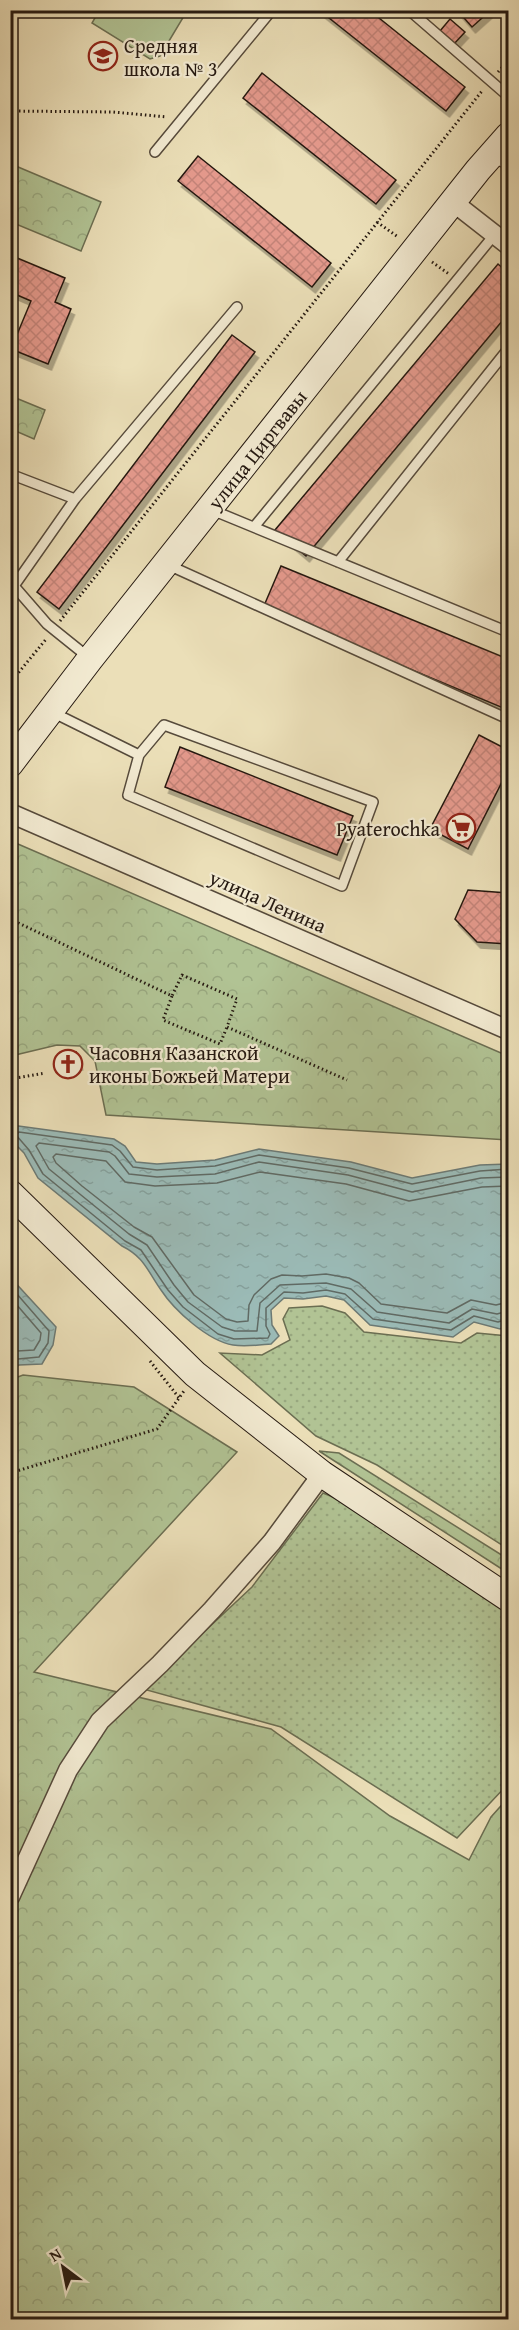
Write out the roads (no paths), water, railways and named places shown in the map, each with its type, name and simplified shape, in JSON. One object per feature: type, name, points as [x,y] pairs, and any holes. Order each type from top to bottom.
[{"type":"main road","name":"улица Циргвавы","points":[[10,764],[90,659],[453,202],[499,161],[508,136]]},
{"type":"main road","points":[[10,1193],[195,1374],[322,1474],[508,1598]]},
{"type":"street","points":[[453,202],[502,239]]},
{"type":"street","name":"улица Ленина","points":[[10,813],[508,1030]]},
{"type":"street","points":[[10,1897],[68,1770],[100,1721],[212,1610],[272,1542],[322,1474]]},
{"type":"lane","points":[[155,152],[272,10]]},
{"type":"lane","points":[[409,10],[508,96]]},
{"type":"lane","points":[[254,527],[502,239]]},
{"type":"lane","points":[[90,659],[54,630],[14,586],[75,499],[237,307]]},
{"type":"lane","points":[[338,562],[508,350]]},
{"type":"lane","points":[[10,474],[75,499]]},
{"type":"lane","points":[[210,509],[508,632]]},
{"type":"lane","points":[[166,564],[508,719]]},
{"type":"lane","points":[[50,711],[139,756]]},
{"type":"lane","points":[[164,724],[373,802],[342,886],[128,795],[139,756],[164,724]]},
{"type":"water","points":[[11,1125],[114,1139],[125,1146],[136,1162],[157,1164],[215,1160],[259,1149],[351,1162],[412,1178],[480,1165],[508,1164],[508,1323],[500,1329],[474,1322],[453,1337],[370,1325],[344,1300],[326,1296],[303,1299],[284,1298],[271,1310],[272,1325],[279,1336],[271,1344],[242,1346],[223,1342],[192,1324],[167,1298],[135,1255],[38,1178],[24,1153],[11,1140]]},
{"type":"water","points":[[10,1277],[56,1327],[53,1345],[42,1364],[19,1365],[11,1370]]},
{"type":"place","name":"Средняя школа № 3","points":[[103,56]]},
{"type":"place","name":"Pyaterochka","points":[[461,828]]},
{"type":"place","name":"Часовня Казанской иконы Божьей Матери","points":[[68,1064]]}]
